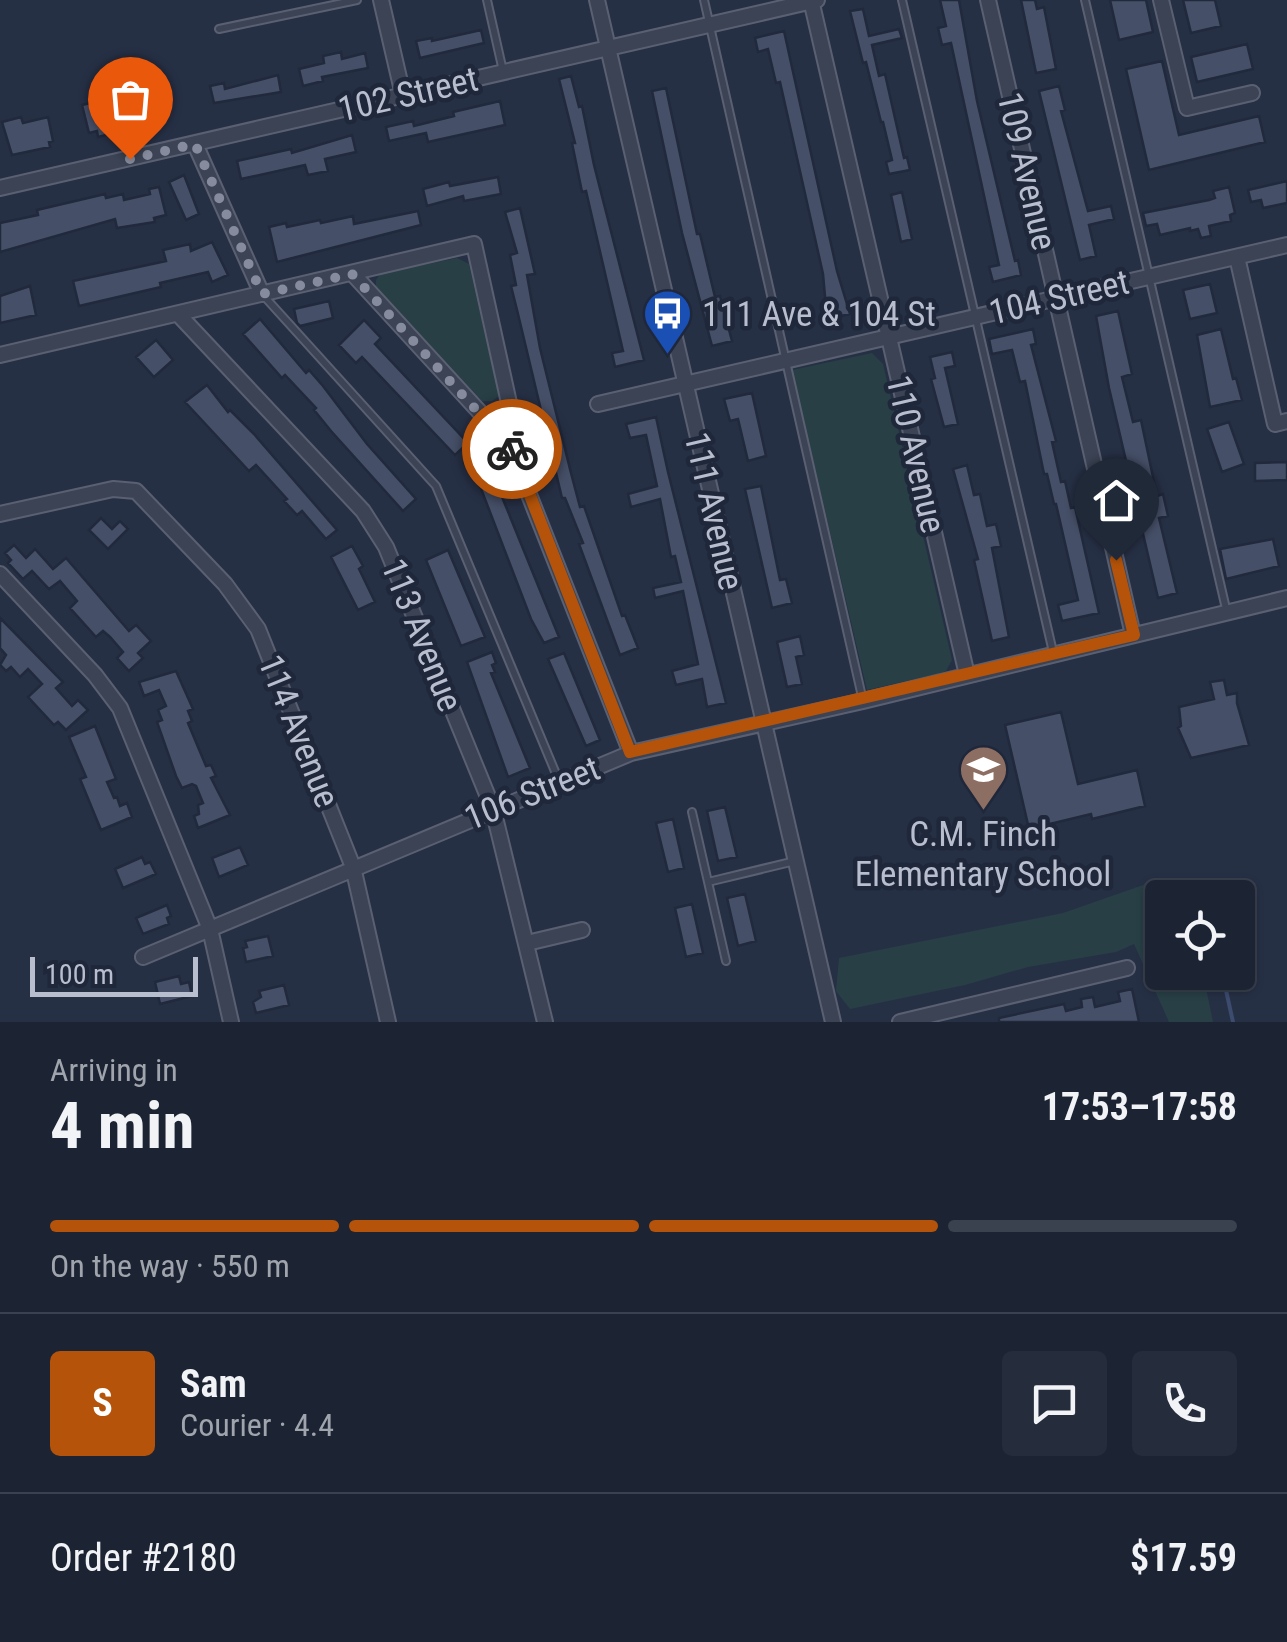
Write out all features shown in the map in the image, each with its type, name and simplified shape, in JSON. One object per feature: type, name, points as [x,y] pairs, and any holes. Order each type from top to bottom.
[{"type":"street","points":[[382,0],[403,95]]},
{"type":"street","name":"111 Avenue","points":[[597,0],[833,1022]]},
{"type":"street","name":"102 Street","points":[[0,188],[813,0]]},
{"type":"street","name":"110 Avenue","points":[[813,0],[967,675]]},
{"type":"street","name":"109 Avenue","points":[[988,0],[1134,635]]},
{"type":"street","points":[[1161,0],[1187,108],[1252,93]]},
{"type":"street","points":[[195,144],[262,294]]},
{"type":"street","points":[[0,356],[474,244],[511,412],[510,444]]},
{"type":"street","name":"104 Street","points":[[598,404],[1287,245]]},
{"type":"street","points":[[1237,257],[1281,422]]},
{"type":"street","points":[[352,274],[510,444],[630,752]]},
{"type":"street","name":"113 Avenue","points":[[179,315],[363,511],[375,529],[493,809],[545,1022]]},
{"type":"street","name":"114 Avenue","points":[[0,514],[126,488],[146,500],[246,609],[267,650],[353,867],[388,1022]]},
{"type":"street","points":[[0,574],[113,697],[210,929],[231,1022]]},
{"type":"street","name":"106 Street","points":[[143,957],[630,752],[1287,598]]},
{"type":"street","points":[[526,943],[582,930]]},
{"type":"street","points":[[900,1022],[1126,968]]},
{"type":"lane","points":[[219,29],[356,0]]},
{"type":"lane","points":[[487,0],[504,72]]},
{"type":"lane","points":[[704,0],[863,700]]},
{"type":"lane","points":[[902,0],[1053,653]]},
{"type":"lane","points":[[1085,0],[1226,612]]},
{"type":"lane","points":[[262,294],[436,486],[560,782]]},
{"type":"lane","points":[[692,812],[726,962]]},
{"type":"lane","points":[[708,882],[796,861]]},
{"type":"shaded area","points":[[457,258],[469,264],[499,396],[492,401],[482,401],[376,288],[380,274]]},
{"type":"shaded area","points":[[872,353],[883,364],[952,660],[946,671],[867,690],[792,370]]},
{"type":"shaded area","points":[[1145,884],[1145,969],[1134,944],[1116,952],[1028,967],[965,985],[850,1009],[836,991],[839,958],[1063,913]]},
{"type":"shaded area","points":[[1155,990],[1206,990],[1213,1022],[1169,1022]]},
{"type":"building","points":[[940,0],[959,0],[977,101],[1021,275],[993,282],[989,267],[999,265],[951,43],[942,45],[938,28],[946,26]]},
{"type":"building","points":[[1021,0],[1035,0],[1037,9],[1044,7],[1056,69],[1036,73]]},
{"type":"building","points":[[1110,0],[1146,0],[1153,32],[1119,40]]},
{"type":"building","points":[[1183,0],[1215,0],[1221,26],[1191,33]]},
{"type":"building","points":[[863,9],[869,36],[899,29],[902,38],[872,45],[879,76],[885,74],[910,170],[889,174],[886,162],[892,160],[883,122],[850,11]]},
{"type":"building","points":[[481,30],[484,43],[420,58],[416,41]]},
{"type":"building","points":[[784,31],[850,314],[827,319],[823,274],[780,82],[776,83],[768,49],[758,52],[755,38]]},
{"type":"building","points":[[1247,44],[1253,69],[1197,82],[1191,57]]},
{"type":"building","points":[[341,52],[342,59],[365,53],[368,68],[322,77],[323,81],[303,86],[299,69],[324,63],[323,56]]},
{"type":"building","points":[[1162,61],[1179,135],[1259,116],[1265,142],[1149,170],[1126,69]]},
{"type":"building","points":[[278,75],[281,92],[214,103],[210,86],[224,83],[225,89]]},
{"type":"building","points":[[571,76],[579,107],[582,106],[644,360],[615,367],[612,353],[623,351],[586,191],[582,192],[559,79]]},
{"type":"building","points":[[159,86],[164,119],[113,128],[114,133],[98,137],[97,131],[89,133],[82,105]]},
{"type":"building","points":[[1059,86],[1065,110],[1061,111],[1088,211],[1111,206],[1114,219],[1089,225],[1096,256],[1080,260],[1039,91]]},
{"type":"building","points":[[666,88],[697,234],[732,341],[712,346],[682,233],[652,91]]},
{"type":"building","points":[[500,101],[505,125],[428,142],[426,133],[389,141],[386,127],[413,121],[414,126]]},
{"type":"building","points":[[21,117],[23,123],[48,117],[53,141],[49,142],[50,147],[12,155],[2,122]]},
{"type":"building","points":[[352,135],[356,152],[325,159],[328,171],[308,175],[305,165],[241,179],[237,161],[291,149],[292,153]]},
{"type":"building","points":[[184,175],[199,214],[186,220],[169,182]]},
{"type":"building","points":[[498,177],[501,194],[464,201],[463,196],[427,206],[423,189]]},
{"type":"building","points":[[1287,181],[1287,203],[1263,208],[1261,200],[1251,202],[1248,190]]},
{"type":"building","points":[[159,187],[166,215],[154,218],[155,222],[117,228],[115,219],[0,252],[0,223],[105,194],[106,198],[123,194],[124,200],[150,194],[149,189]]},
{"type":"building","points":[[1229,187],[1235,213],[1230,215],[1231,221],[1209,226],[1211,236],[1201,238],[1198,229],[1190,228],[1160,235],[1157,224],[1146,226],[1143,213],[1209,200],[1215,198],[1213,191]]},
{"type":"building","points":[[902,192],[912,239],[901,242],[891,195]]},
{"type":"building","points":[[520,208],[535,274],[527,275],[540,348],[580,507],[584,506],[622,616],[625,615],[638,648],[620,655],[579,544],[583,543],[562,498],[511,286],[516,285],[510,255],[517,253],[505,212]]},
{"type":"building","points":[[418,211],[421,225],[277,262],[269,227],[353,216],[354,224]]},
{"type":"building","points":[[212,242],[228,275],[212,282],[208,272],[79,306],[73,281],[166,261],[163,250],[190,244],[191,251]]},
{"type":"building","points":[[1210,284],[1217,313],[1190,319],[1183,290]]},
{"type":"building","points":[[30,286],[36,315],[0,323],[0,296]]},
{"type":"building","points":[[329,301],[333,318],[300,326],[297,323],[294,309]]},
{"type":"building","points":[[1118,311],[1132,374],[1122,377],[1133,422],[1141,420],[1157,496],[1163,494],[1168,516],[1159,518],[1177,593],[1158,598],[1096,316]]},
{"type":"building","points":[[260,319],[306,373],[309,370],[323,386],[416,499],[403,511],[331,431],[316,408],[285,375],[282,378],[243,334]]},
{"type":"building","points":[[364,320],[381,338],[375,344],[468,443],[455,455],[362,357],[356,363],[339,345]]},
{"type":"building","points":[[1033,329],[1036,344],[1031,345],[1056,441],[1052,442],[1061,482],[1065,481],[1071,508],[1075,507],[1099,613],[1062,621],[1058,605],[1078,600],[1056,504],[1044,474],[1025,381],[1020,382],[1012,350],[992,354],[989,339]]},
{"type":"building","points":[[1221,329],[1242,400],[1210,407],[1197,335]]},
{"type":"building","points":[[156,340],[173,360],[154,377],[136,357]]},
{"type":"building","points":[[952,352],[955,366],[945,368],[958,424],[944,427],[931,379],[935,378],[930,357]]},
{"type":"building","points":[[207,385],[337,530],[326,539],[302,511],[297,515],[256,465],[249,471],[185,402]]},
{"type":"building","points":[[752,393],[766,456],[748,461],[738,419],[730,421],[724,399]]},
{"type":"building","points":[[656,417],[726,703],[707,707],[702,679],[676,685],[672,671],[698,664],[683,591],[655,598],[653,588],[681,582],[675,556],[671,557],[660,499],[631,507],[628,494],[657,486],[646,435],[630,438],[626,424]]},
{"type":"building","points":[[1229,422],[1244,464],[1222,472],[1207,429]]},
{"type":"building","points":[[477,456],[495,488],[498,487],[559,637],[544,643],[531,619],[480,486],[464,463]]},
{"type":"building","points":[[1287,462],[1287,480],[1255,481],[1255,463]]},
{"type":"building","points":[[967,465],[974,495],[980,494],[987,526],[996,524],[1001,546],[992,548],[1009,637],[992,641],[974,560],[978,559],[953,469]]},
{"type":"building","points":[[761,486],[780,580],[786,579],[792,603],[772,608],[745,489]]},
{"type":"building","points":[[101,518],[112,529],[120,521],[128,529],[108,549],[89,530]]},
{"type":"building","points":[[1273,539],[1279,566],[1226,579],[1220,549]]},
{"type":"building","points":[[14,545],[26,558],[35,549],[53,569],[66,558],[129,631],[136,625],[151,641],[138,653],[143,658],[129,671],[117,658],[123,652],[110,637],[103,631],[96,637],[70,608],[77,601],[60,581],[49,589],[32,571],[23,579],[8,563],[11,560],[5,553]]},
{"type":"building","points":[[352,546],[375,602],[358,610],[331,557]]},
{"type":"building","points":[[448,550],[485,637],[461,646],[426,560]]},
{"type":"building","points":[[0,618],[63,682],[56,688],[72,706],[78,700],[88,710],[66,730],[58,722],[54,725],[28,697],[42,684],[28,669],[20,677],[11,667],[6,671],[0,665],[6,655],[0,648]]},
{"type":"building","points":[[800,636],[804,655],[796,657],[802,684],[787,687],[777,642]]},
{"type":"building","points":[[492,652],[496,663],[492,665],[495,672],[491,673],[530,768],[508,777],[467,662]]},
{"type":"building","points":[[564,653],[600,740],[586,746],[548,659]]},
{"type":"building","points":[[176,671],[193,709],[188,711],[192,721],[188,723],[206,766],[211,765],[216,776],[211,778],[230,815],[198,828],[194,816],[203,803],[196,786],[182,788],[157,722],[162,720],[158,710],[166,706],[159,690],[144,696],[139,682]]},
{"type":"building","points":[[1224,680],[1227,695],[1237,693],[1249,745],[1191,758],[1178,728],[1179,707],[1214,699],[1210,682]]},
{"type":"building","points":[[1061,712],[1078,784],[1137,770],[1145,806],[1029,829],[1005,725]]},
{"type":"building","points":[[95,726],[116,779],[107,782],[120,806],[127,803],[132,817],[101,830],[80,779],[86,777],[69,737]]},
{"type":"building","points":[[725,807],[737,857],[718,861],[707,811]]},
{"type":"building","points":[[673,819],[684,868],[668,872],[656,823]]},
{"type":"building","points":[[240,847],[248,865],[219,877],[212,858]]},
{"type":"building","points":[[142,857],[156,874],[123,888],[115,869]]},
{"type":"building","points":[[745,894],[756,941],[738,946],[727,898]]},
{"type":"building","points":[[692,904],[703,953],[686,957],[675,908]]},
{"type":"building","points":[[167,905],[169,924],[143,934],[136,918]]},
{"type":"building","points":[[268,936],[273,956],[246,962],[245,941]]},
{"type":"building","points":[[179,976],[181,984],[189,982],[192,996],[160,1004],[155,982]]},
{"type":"building","points":[[284,985],[289,1005],[256,1013],[253,1002],[261,997],[259,991]]},
{"type":"building","points":[[1132,989],[1139,1022],[999,1022],[999,1018],[1064,1004],[1066,1011],[1082,1007],[1081,999],[1093,997],[1095,1007],[1120,1001],[1118,992]]},
{"type":"waterway","points":[[1226,990],[1233,1022]]},
{"type":"way so far","points":[[130,159],[195,144],[262,294],[352,274],[512,449]]},
{"type":"place","name":"111 Ave & 104 St","points":[[667,356]]},
{"type":"place","name":"C.M. Finch Elementary School","points":[[983,812]]},
{"type":"route","points":[[512,449],[630,752],[1134,635],[1116,560]]}]
